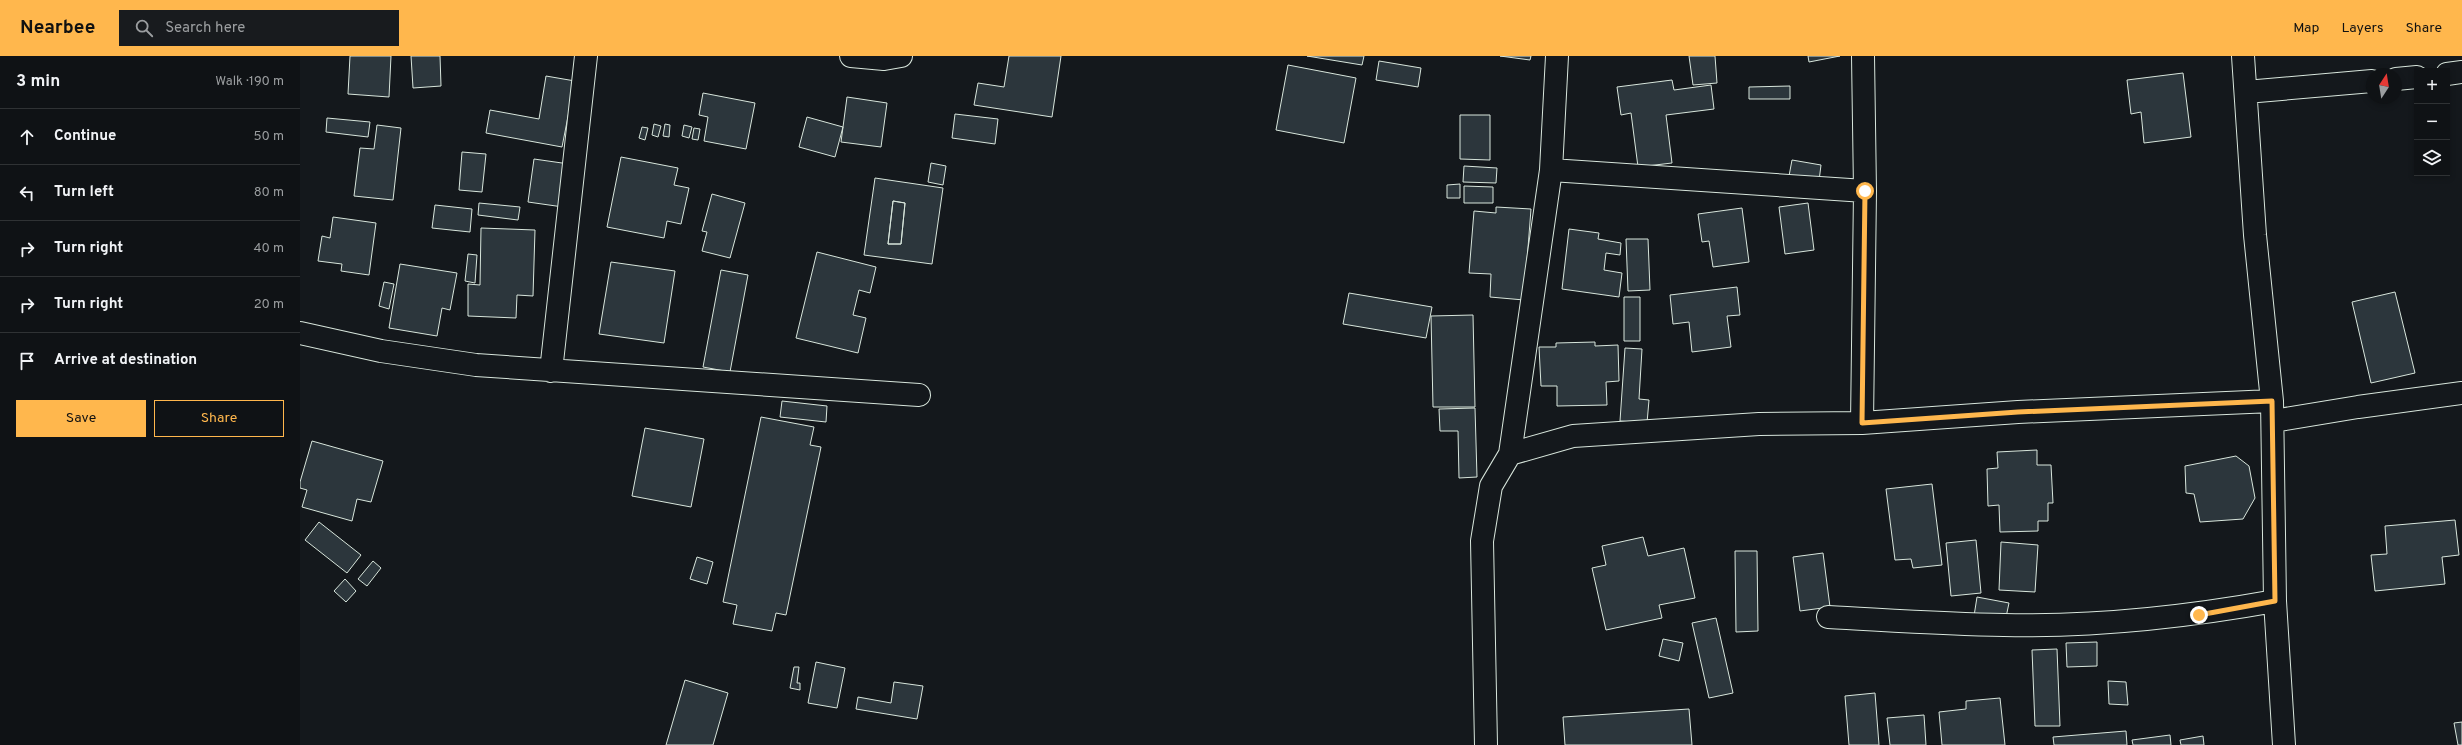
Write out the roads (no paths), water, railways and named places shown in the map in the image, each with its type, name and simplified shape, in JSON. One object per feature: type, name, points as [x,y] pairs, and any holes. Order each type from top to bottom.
[{"type":"street","points":[[551,371],[586,56]]},
{"type":"street","points":[[851,56],[884,59],[901,56]]},
{"type":"street","points":[[1486,745],[1482,542],[1492,486],[1510,454],[1551,170],[1557,56]]},
{"type":"street","points":[[1862,423],[1865,191],[1863,56]]},
{"type":"street","points":[[2243,56],[2255,235],[2272,411],[2275,601],[2284,745]]},
{"type":"street","points":[[2450,74],[2462,72]]},
{"type":"street","points":[[2402,78],[2414,77]]},
{"type":"street","points":[[2246,92],[2366,82]]},
{"type":"street","points":[[1551,170],[1865,191]]},
{"type":"street","points":[[300,333],[381,351],[476,365],[919,396]]},
{"type":"street","points":[[1510,454],[1573,436],[1759,424],[1862,423],[2018,412],[2272,411],[2358,407],[2462,393]]},
{"type":"street","points":[[1828,617],[2004,625],[2118,622],[2199,615],[2275,601]]}]
